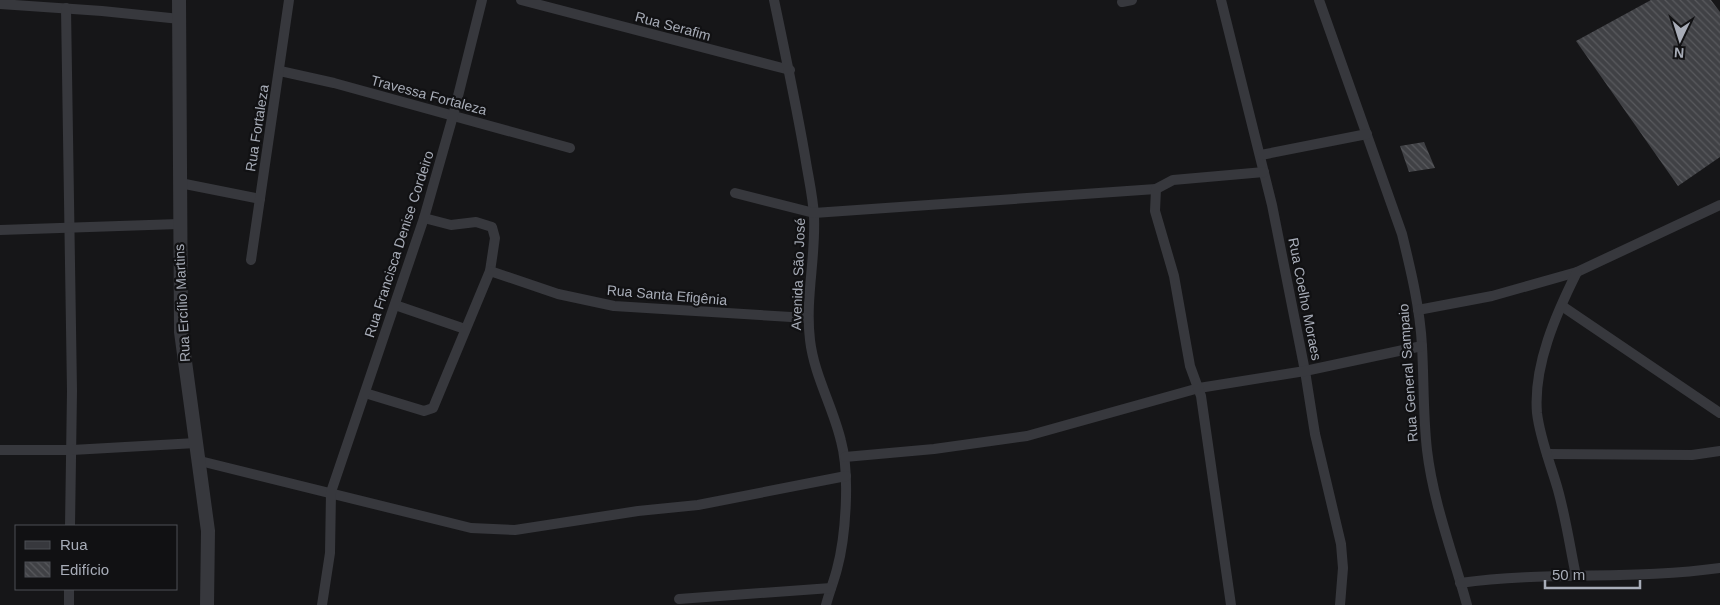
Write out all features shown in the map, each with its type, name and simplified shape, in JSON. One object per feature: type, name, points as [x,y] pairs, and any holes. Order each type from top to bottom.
[{"type":"street","name":"Rua Ercílio Martins","points":[[179,0],[181,332],[208,531],[207,605]]},
{"type":"street","name":"Rua Fortaleza","points":[[251,260],[289,0]]},
{"type":"street","name":"Rua Francisca Denise Cordeiro","points":[[322,605],[330,553],[331,492],[424,218],[453,116],[482,0]]},
{"type":"street","name":"Rua Serafim","points":[[521,0],[790,70]]},
{"type":"street","name":"Avenida São José","points":[[774,0],[790,70],[814,213],[815,248],[808,318],[813,357],[832,408],[845,457],[846,476],[841,546],[837,569],[826,605]]},
{"type":"street","name":"Rua Coelho Moraes","points":[[1221,0],[1261,156],[1305,371],[1315,434],[1343,556],[1340,605]]},
{"type":"street","name":"Rua General Sampaio","points":[[1319,0],[1402,234],[1418,310],[1422,346],[1427,450],[1436,497],[1467,605]]},
{"type":"street","points":[[0,4],[180,19]]},
{"type":"street","points":[[66,8],[72,450],[70,525]]},
{"type":"street","name":"Travessa Fortaleza","points":[[280,71],[334,83],[570,148]]},
{"type":"street","points":[[1261,156],[1367,134]]},
{"type":"street","points":[[735,194],[814,213],[1156,189],[1173,180],[1264,172]]},
{"type":"street","points":[[180,183],[260,199]]},
{"type":"street","points":[[1156,189],[1155,211],[1174,276],[1190,366],[1200,388],[1231,605]]},
{"type":"street","points":[[1418,310],[1492,296],[1577,272],[1720,205]]},
{"type":"street","points":[[365,393],[424,412],[430,410],[437,402],[490,271],[495,238],[492,227],[476,222],[451,226],[424,218]]},
{"type":"street","points":[[0,230],[179,224]]},
{"type":"street","name":"Rua Santa Efigênia","points":[[490,271],[584,301],[614,306],[808,318]]},
{"type":"street","points":[[1576,576],[1559,493],[1537,414],[1539,379],[1546,347],[1577,272]]},
{"type":"street","points":[[395,305],[465,330]]},
{"type":"street","points":[[1562,306],[1720,413]]},
{"type":"street","points":[[845,457],[942,448],[1026,436],[1200,388],[1305,371],[1422,346]]},
{"type":"street","points":[[0,450],[72,450],[196,443]]},
{"type":"street","points":[[1548,454],[1692,455],[1720,451]]},
{"type":"street","points":[[200,461],[471,528],[500,530],[549,526],[638,511],[711,503],[846,476]]},
{"type":"street","points":[[1460,583],[1510,578],[1720,568]]},
{"type":"street","points":[[678,600],[831,588]]},
{"type":"street","points":[[69,590],[69,605]]},
{"type":"building","points":[[1651,0],[1711,0],[1720,12],[1720,157],[1678,186],[1576,41]]},
{"type":"building","points":[[1424,142],[1435,168],[1409,172],[1400,146]]}]
